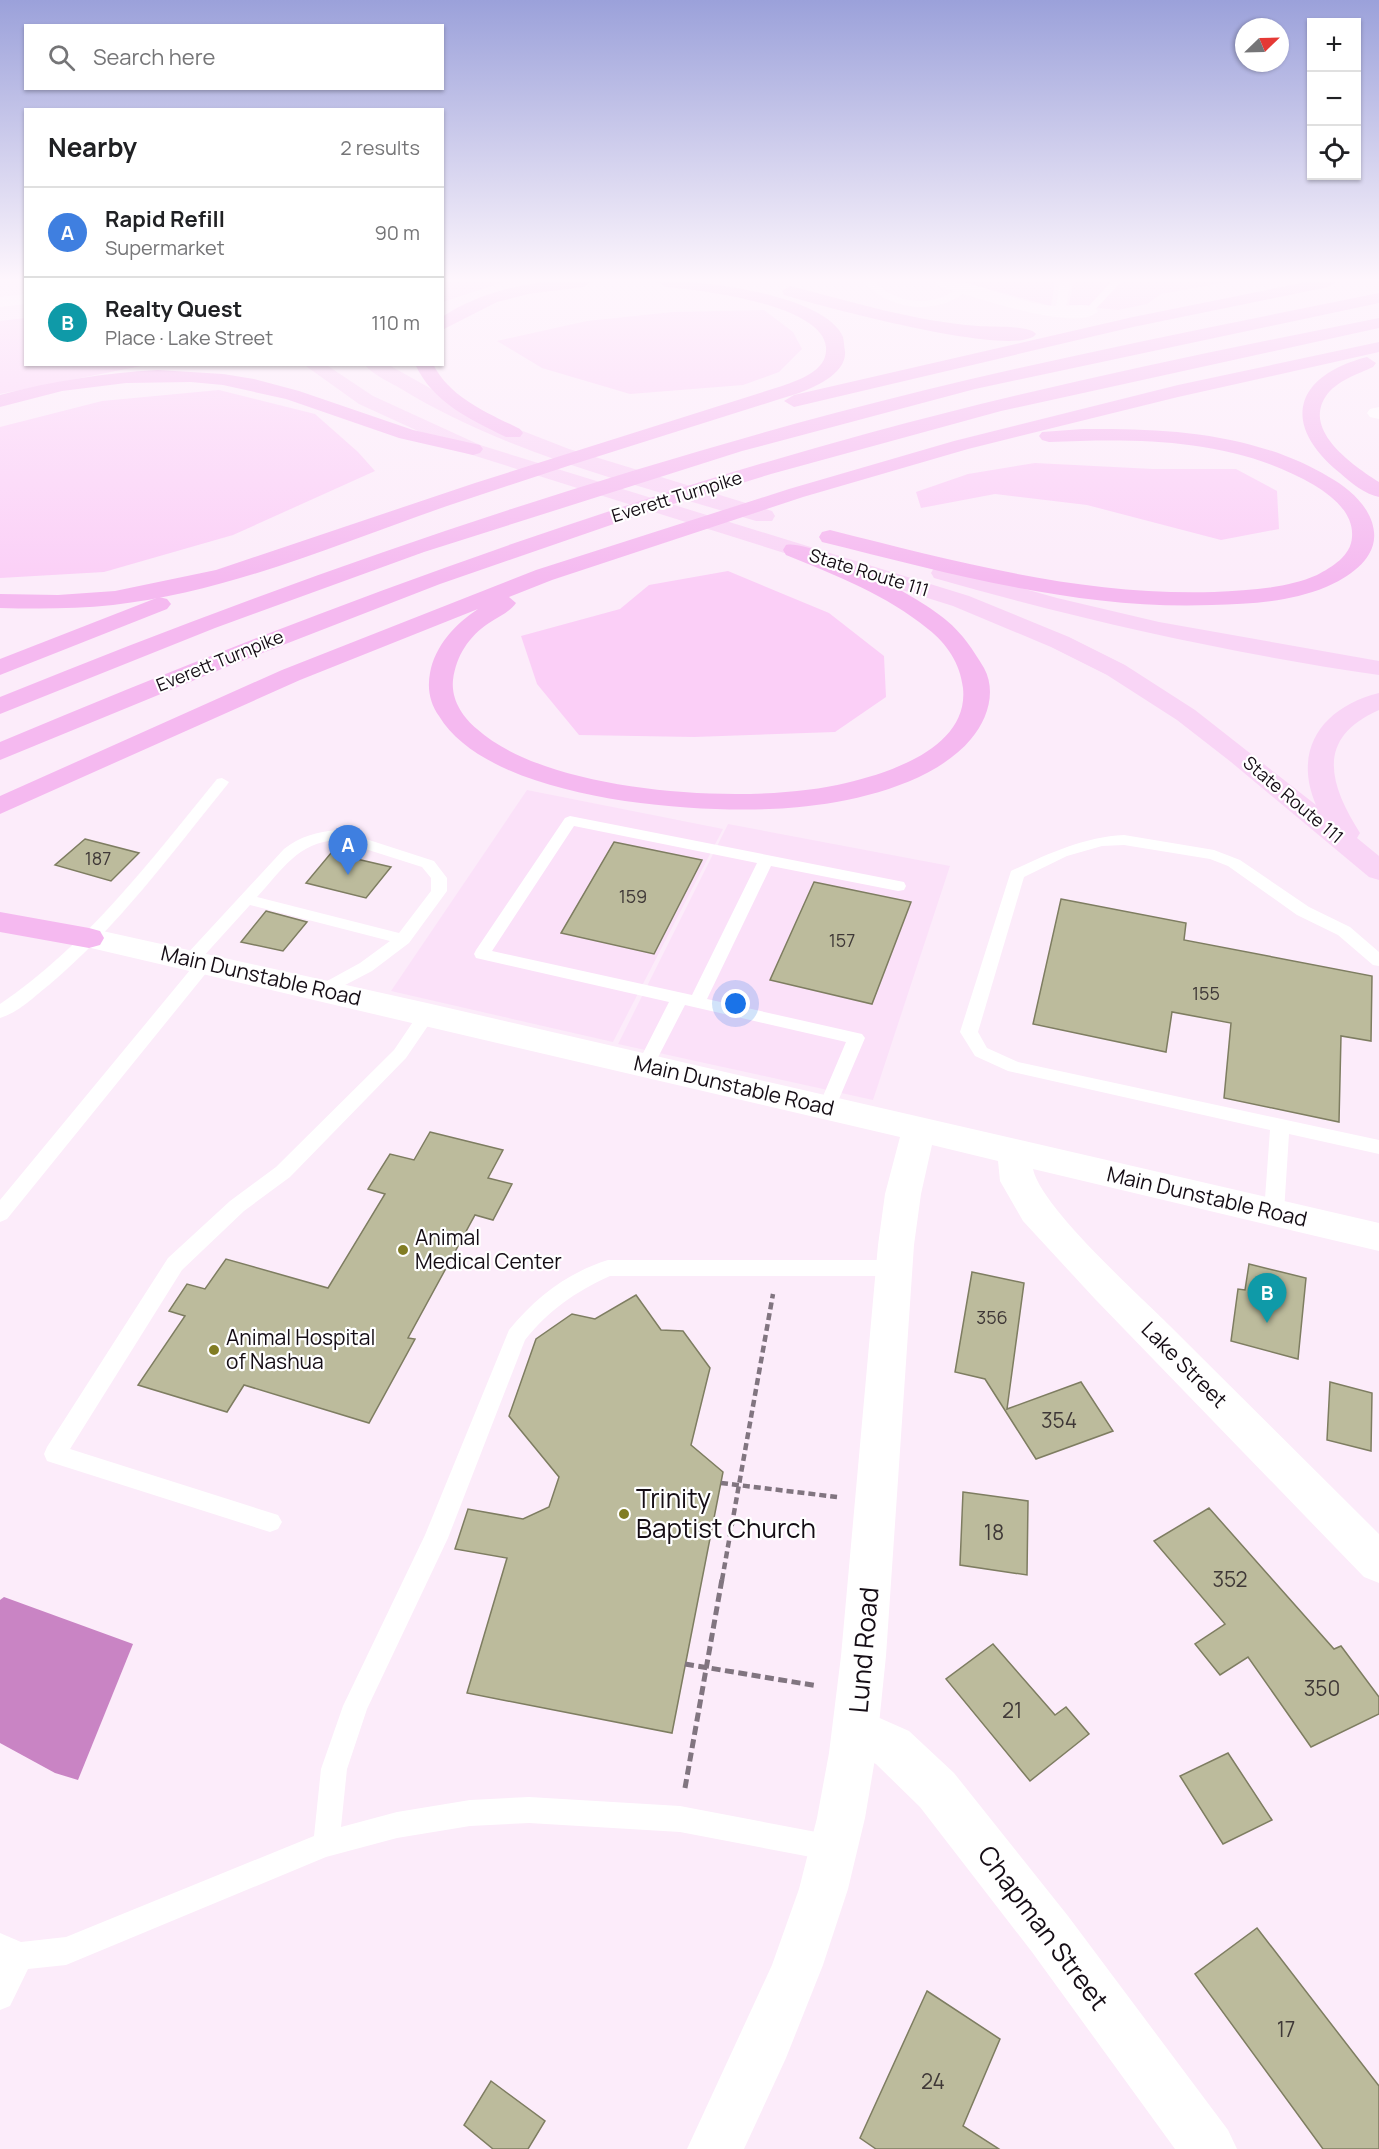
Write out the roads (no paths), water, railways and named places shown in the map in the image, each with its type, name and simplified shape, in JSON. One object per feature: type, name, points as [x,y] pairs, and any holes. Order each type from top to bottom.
[{"type":"highway","points":[[0,401],[49,388],[92,382]]},
{"type":"highway","points":[[232,382],[274,390],[408,434],[473,448]]},
{"type":"highway","points":[[433,382],[446,393],[513,433]]},
{"type":"highway","points":[[0,668],[253,567],[434,503],[800,387],[807,382]]},
{"type":"highway","points":[[566,461],[752,411],[875,382]]},
{"type":"highway","name":"Everett Turnpike","points":[[0,706],[195,628],[507,516],[716,451],[855,413],[981,382]]},
{"type":"highway","name":"Everett Turnpike","points":[[0,752],[208,664],[375,600],[540,541],[681,495],[862,441],[1097,382]]},
{"type":"highway","points":[[0,806],[144,740],[389,634],[533,578],[929,454],[1218,382]]},
{"type":"highway","points":[[1328,382],[1312,400],[1310,412],[1313,432],[1322,446],[1343,467],[1379,491]]},
{"type":"highway","points":[[811,539],[1040,586],[1108,596],[1179,600],[1261,596],[1305,586],[1342,570],[1353,560],[1363,543],[1363,531],[1356,512],[1332,487],[1285,462],[1224,445],[1135,435],[1061,435],[990,442],[929,454]]},
{"type":"highway","points":[[657,538],[509,601],[466,628],[445,658],[439,682],[445,709],[462,732],[482,747],[506,760],[558,779],[621,792],[692,800],[761,801],[838,793],[886,782],[934,758],[961,735],[975,710],[976,683],[966,658],[945,632],[903,600],[861,578],[811,539]]},
{"type":"highway","points":[[0,601],[62,602],[130,596],[185,586],[253,567]]},
{"type":"highway","points":[[0,922],[89,938]]},
{"type":"main road","name":"State Route 111","points":[[340,382],[366,399],[473,448],[1115,620],[1256,649],[1379,668]]},
{"type":"main road","points":[[403,382],[418,391],[513,433],[786,523]]},
{"type":"main road","name":"State Route 111","points":[[811,539],[1040,632],[1116,670],[1212,734],[1379,870]]},
{"type":"main road","points":[[1379,701],[1350,714],[1332,729],[1323,744],[1319,768],[1321,785],[1333,814],[1379,870]]},
{"type":"street","name":"Main Dunstable Road","points":[[89,938],[324,990],[1379,1237]]},
{"type":"street","name":"Lund Road","points":[[715,2149],[753,2073],[774,2024],[809,1933],[834,1848],[858,1712],[894,1268],[903,1194],[919,1129]]},
{"type":"street","name":"Lake Street","points":[[1016,1152],[1015,1166],[1018,1181],[1036,1211],[1108,1288],[1379,1563]]},
{"type":"street","name":"Chapman Street","points":[[858,1712],[876,1737],[917,1768],[948,1804],[1024,1900],[1209,2149]]},
{"type":"lane","points":[[0,1012],[49,977],[89,938],[222,782]]},
{"type":"lane","points":[[827,1108],[856,1038],[482,954],[570,821],[898,886]]},
{"type":"lane","points":[[0,1214],[246,899],[289,852],[304,841],[319,836],[338,835],[428,864],[439,878],[439,891],[403,939],[366,967],[324,990]]},
{"type":"lane","points":[[1379,961],[1344,931],[1303,910],[1234,863],[1214,855],[1124,840],[1101,841],[1062,853],[1017,874],[969,1032],[981,1052],[1014,1067],[1379,1147]]},
{"type":"lane","points":[[646,1065],[688,1000],[766,860]]},
{"type":"lane","points":[[246,899],[403,939]]},
{"type":"lane","points":[[270,1522],[55,1454],[175,1264],[237,1206],[282,1172],[400,1054],[427,1014]]},
{"type":"lane","points":[[1274,1212],[1280,1127]]},
{"type":"lane","points":[[327,1844],[334,1769],[356,1706],[436,1538],[516,1336],[536,1310],[565,1287],[608,1268],[778,1266],[894,1268]]},
{"type":"lane","points":[[0,1996],[10,1952],[66,1951],[327,1844],[397,1825],[470,1813],[529,1810],[680,1819],[834,1848]]},
{"type":"place","name":"Rapid Refill","points":[[348,875]]},
{"type":"place","name":"Animal Medical Center","points":[[403,1250]]},
{"type":"place","name":"Realty Quest","points":[[1267,1323]]},
{"type":"place","name":"Animal Hospital of Nashua","points":[[214,1350]]},
{"type":"place","name":"Trinity Baptist Church","points":[[624,1514]]}]
